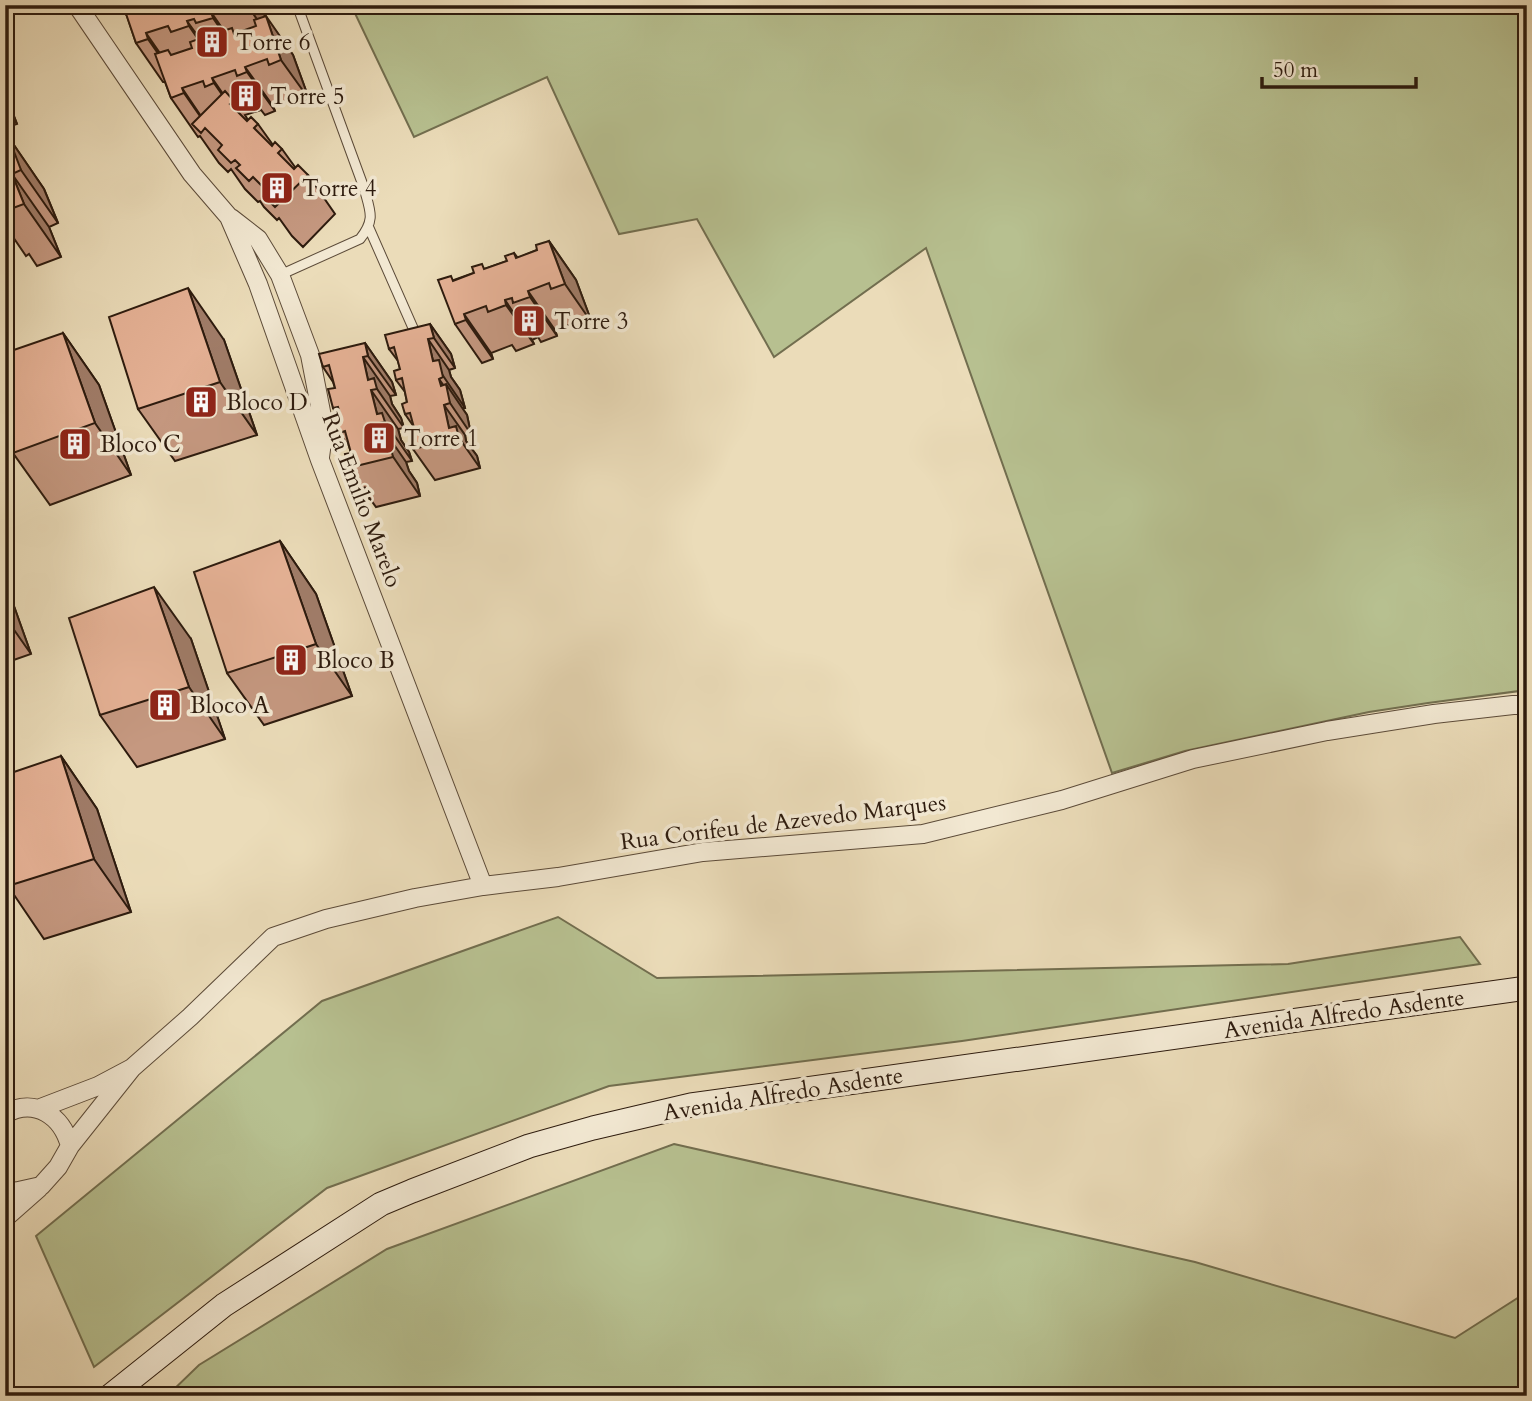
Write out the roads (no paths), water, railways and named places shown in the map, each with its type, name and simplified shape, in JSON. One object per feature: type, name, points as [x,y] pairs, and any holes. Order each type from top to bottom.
[{"type":"street","name":"Rua Emilio Marelo","points":[[78,5],[192,174],[229,216],[258,284],[320,460],[483,886]]},
{"type":"street","points":[[229,216],[258,239],[280,275],[310,355],[324,427],[320,460]]},
{"type":"street","points":[[258,284],[280,275]]},
{"type":"street","points":[[285,362],[310,355]]},
{"type":"street","name":"Rua Corifeu de Azevedo Marques","points":[[132,1068],[190,1017],[273,937],[326,919],[415,898],[703,852],[923,834],[1062,800],[1193,759],[1327,731],[1407,718],[1527,705]]},
{"type":"street","name":"Avenida Alfredo Asdente","points":[[110,1396],[224,1305],[381,1204],[529,1146],[691,1105],[1527,988]]},
{"type":"street","points":[[5,1114],[98,1086],[132,1068]]},
{"type":"street","points":[[5,1218],[58,1167],[70,1146],[132,1068]]},
{"type":"street","points":[[5,1107],[31,1108],[49,1114],[66,1133],[70,1146]]},
{"type":"street","points":[[5,1188],[14,1192],[41,1186]]},
{"type":"lane","points":[[280,275],[360,239],[369,228],[372,216],[298,5]]},
{"type":"lane","points":[[369,228],[416,337]]},
{"type":"place","name":"Torre 6","points":[[212,42]]},
{"type":"place","name":"Torre 5","points":[[246,96]]},
{"type":"place","name":"Torre 4","points":[[277,188]]},
{"type":"place","name":"Torre 3","points":[[529,321]]},
{"type":"place","name":"Bloco D","points":[[201,402]]},
{"type":"place","name":"Torre 1","points":[[379,438]]},
{"type":"place","name":"Bloco C","points":[[75,444]]},
{"type":"place","name":"Bloco B","points":[[291,660]]},
{"type":"place","name":"Bloco A","points":[[165,705]]}]
